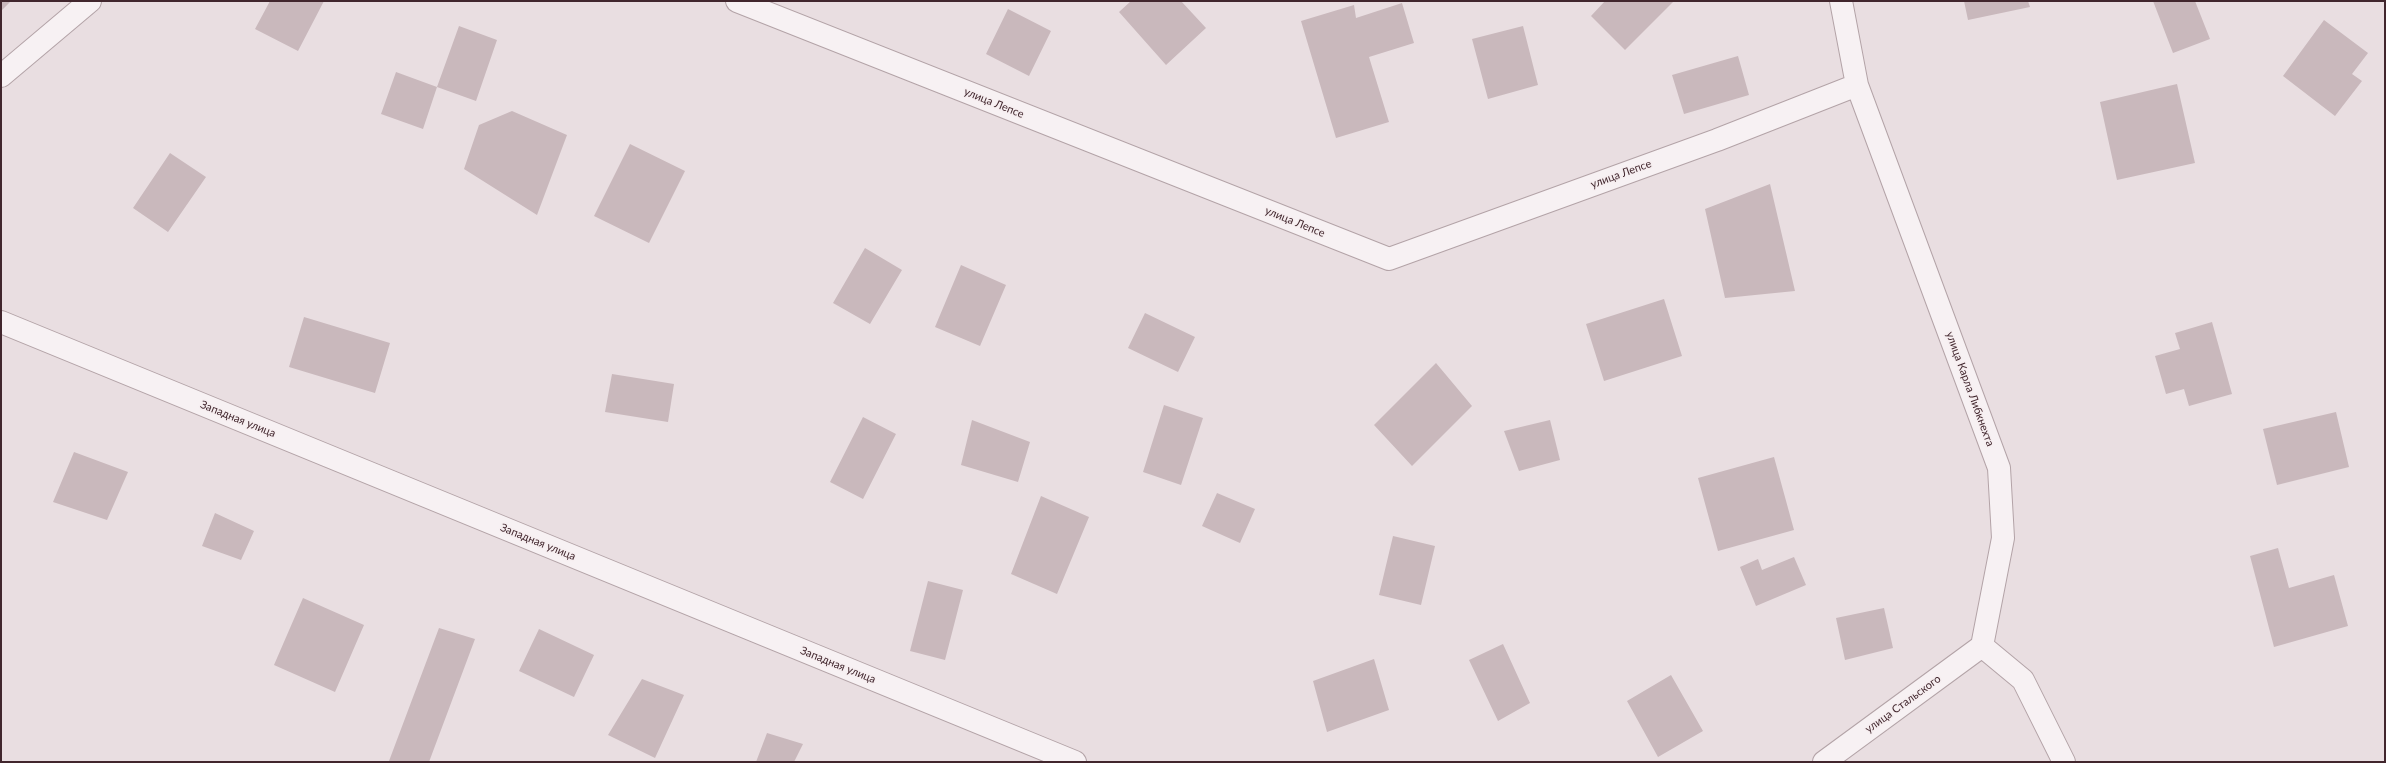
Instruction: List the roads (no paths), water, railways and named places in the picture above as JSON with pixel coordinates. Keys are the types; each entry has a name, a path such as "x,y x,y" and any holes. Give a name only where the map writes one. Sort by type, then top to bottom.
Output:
{"street":[{"path":"1,76 90,1"},
{"name":"улица Лепсе","path":"737,1 1389,259 1717,140 1857,84"},
{"name":"улица Карла Либкнехта","path":"1841,1 1857,84 1999,468 2002,538 1982,646"},
{"name":"Западная улица","path":"1,322 1075,762"},
{"path":"1982,646 2023,680 2064,762"},
{"name":"улица Стальского","path":"1824,762 1982,646"}]}
